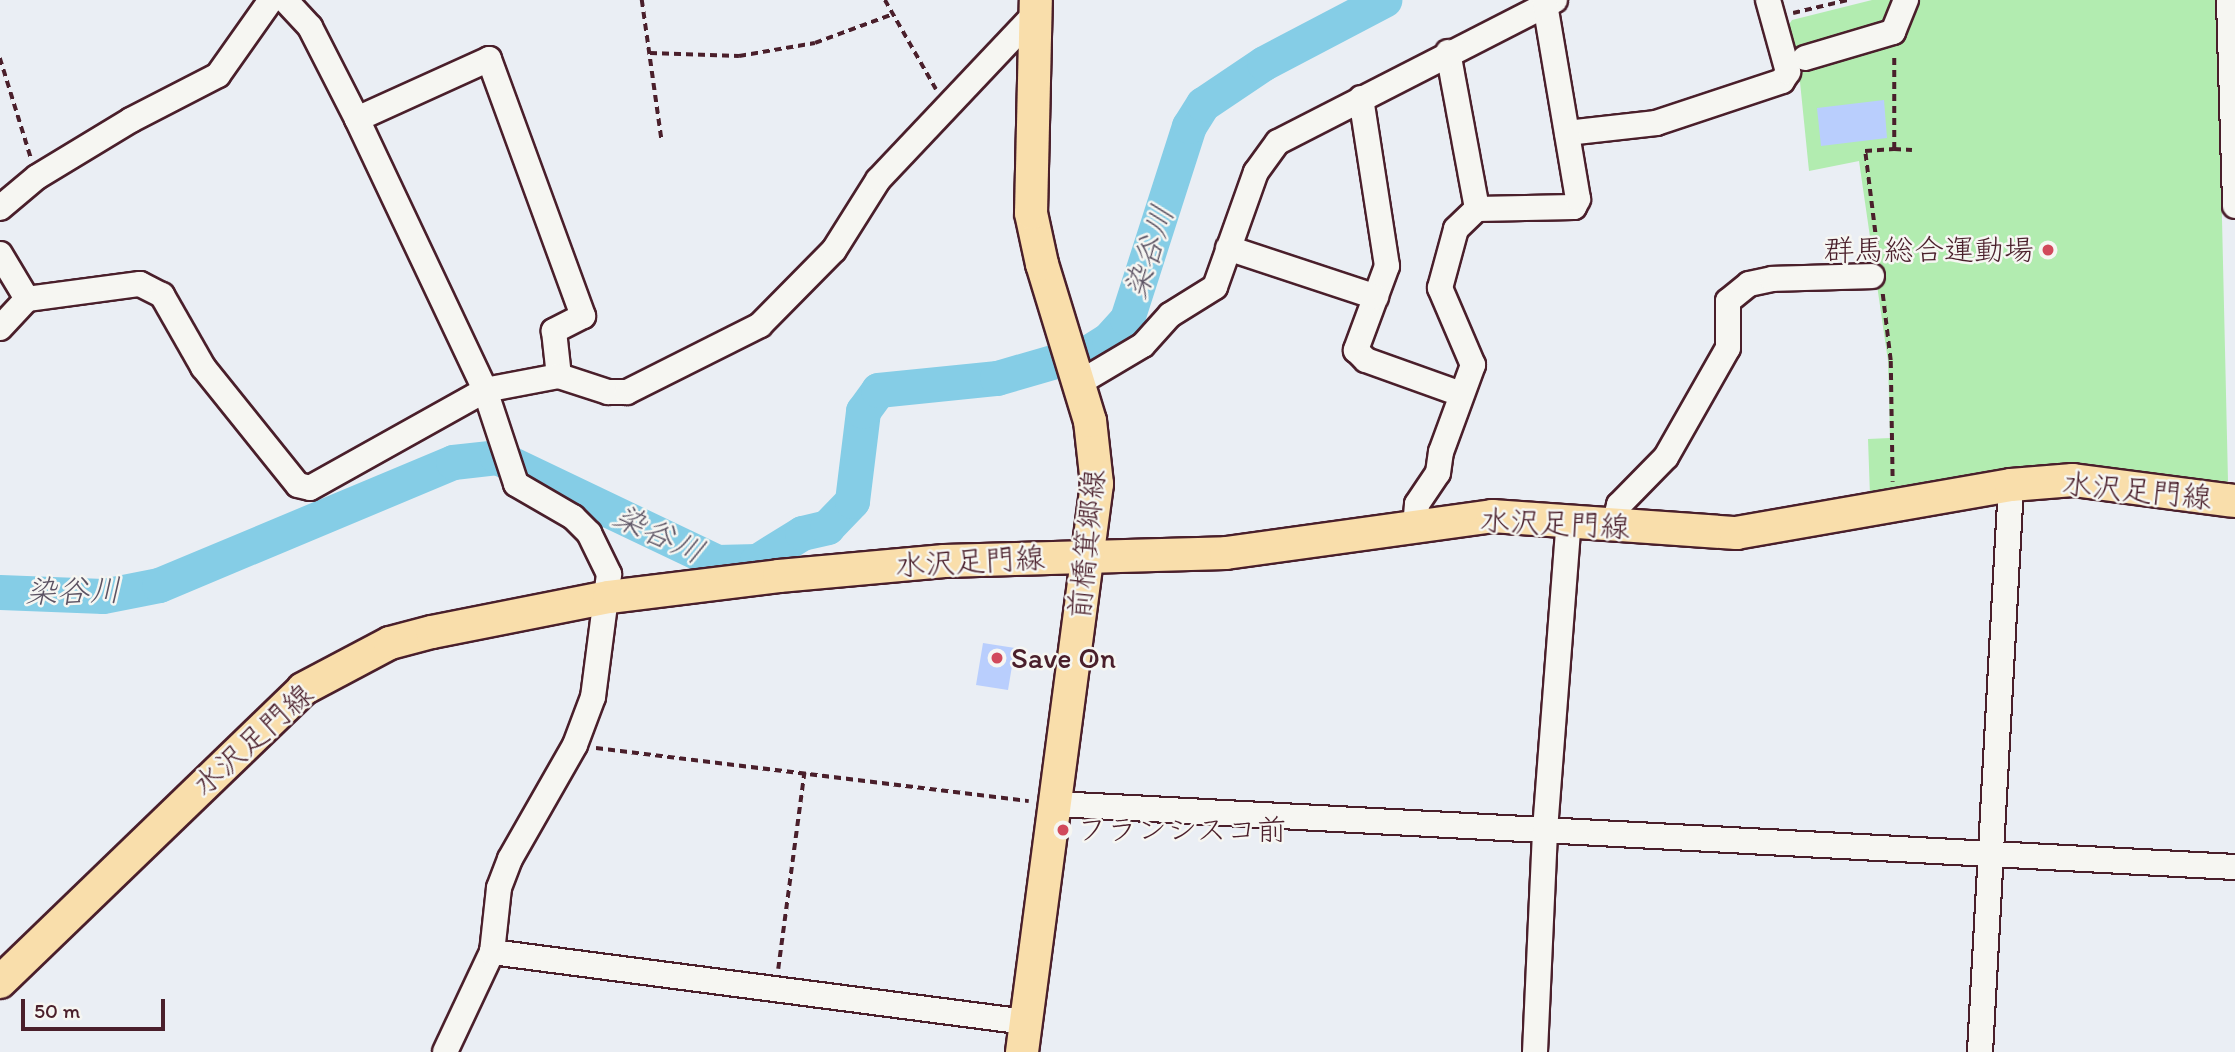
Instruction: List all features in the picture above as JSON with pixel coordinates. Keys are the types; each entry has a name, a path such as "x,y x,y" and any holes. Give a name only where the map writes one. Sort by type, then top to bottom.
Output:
{"main road":[{"name":"前橋箕郷線","path":"1024,1037 1097,484 1095,446 1031,213 1036,7"},
{"name":"水沢足門線","path":"0,982 303,689 390,643 609,597 944,561 1226,553 1492,516 1569,519 1703,534 1736,533 2011,485 2073,480 2235,500"}],"street":[{"path":"0,208 37,177 131,120 218,75 271,0"},
{"path":"285,0 310,27 357,119 485,390 516,484 573,517 589,533 609,574 609,597 593,697 575,746 510,859 499,888 492,952 445,1052"},
{"path":"1567,133 1656,123 1782,81 1787,72 1768,0"},
{"path":"1805,58 1893,32 1906,0"},
{"path":"2229,0 2235,206"},
{"path":"1078,378 1143,345 1170,315 1215,287 1256,172 1278,142 1448,52 1550,2 1578,199 1574,207 1477,209 1456,229 1440,288 1473,365 1461,394 1438,473 1417,504 1415,527"},
{"path":"0,328 27,299 140,284 162,295 203,367 298,485 310,488 485,390 559,376 608,392 627,392 760,325 834,250 878,180 1036,7"},
{"path":"1448,52 1477,209"},
{"path":"357,119 489,59 583,316 554,331 559,376"},
{"path":"1361,98 1384,227 1387,266 1356,350 1366,360 1461,394"},
{"path":"1228,248 1376,297"},
{"path":"0,254 27,299"},
{"path":"1614,524 1619,505 1666,457 1728,348 1728,301 1749,284 1772,279 1872,276"},
{"path":"1980,1052 2011,485"},
{"path":"1535,1052 1545,830 1569,519"},
{"path":"1056,804 2235,867"},
{"path":"492,952 775,988 1024,1037"}],"path":[{"path":"642,0 662,142"},
{"path":"885,0 945,105"},
{"path":"1777,33 1788,14 1848,0"},
{"path":"650,53 739,57 815,43 893,14"},
{"path":"0,58 37,177"},
{"path":"1894,149 1912,150"},
{"path":"575,746 1056,804"},
{"path":"775,988 804,773"}],"green space":[{"name":"群馬総合運動場","path":"1872,0 2217,0 2228,481 2223,487 2077,464 1870,496 1868,439 1890,438 1888,361 1859,161 1809,171 1800,82 1796,82 1784,32 1792,20"}],"building":[{"path":"1884,100 1887,138 1821,146 1817,108"},
{"path":"983,643 1015,648 1008,690 976,685"}],"waterway":[{"name":"染谷川","path":"0,592 103,596 159,585 453,462 497,457 717,562 757,561 802,533 827,527 852,501 863,411 878,390 997,378 1090,351 1109,339 1127,319 1189,126 1203,104 1264,63 1384,0"}],"place":[{"name":"群馬総合運動場","path":"2048,250"},
{"name":"Save On","path":"997,658"},
{"name":"フランシスコ前","path":"1063,830"}]}
